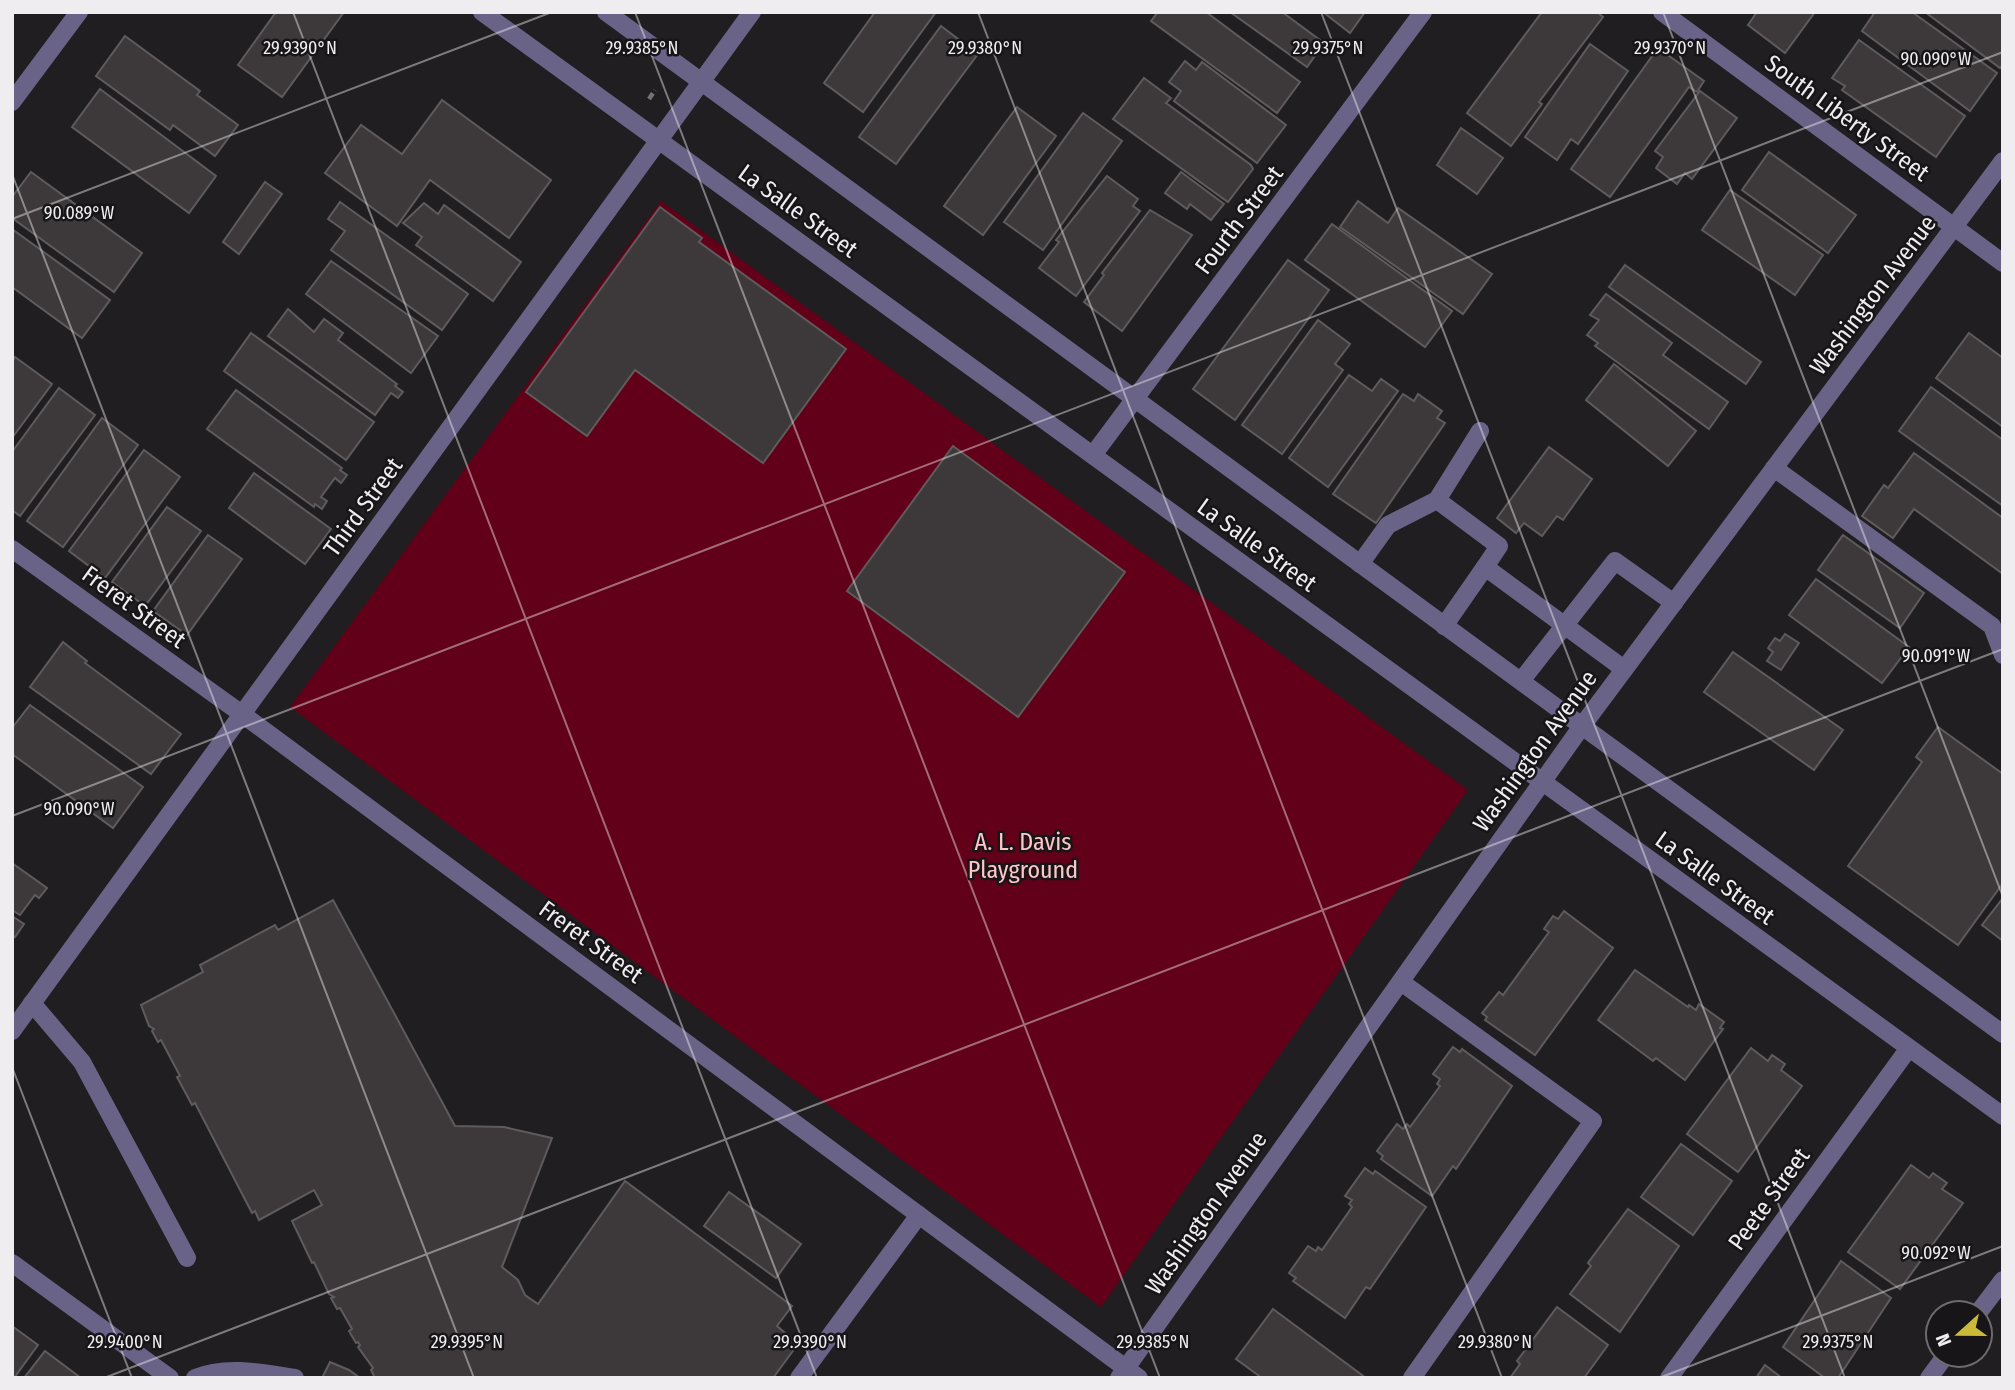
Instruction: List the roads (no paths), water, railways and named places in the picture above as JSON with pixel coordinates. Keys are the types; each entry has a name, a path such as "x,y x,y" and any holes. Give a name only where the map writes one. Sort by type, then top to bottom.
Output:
{"street":[{"path":"12,102 79,12"},
{"name":"La Salle Street","path":"482,12 2003,1116"},
{"name":"La Salle Street","path":"606,12 2003,1034"},
{"name":"Third Street","path":"12,1031 752,12"},
{"name":"Fourth Street","path":"1093,455 1423,12"},
{"name":"South Liberty Street","path":"1661,12 2003,263"},
{"name":"Washington Avenue","path":"1128,1375 1582,726 2003,161"},
{"path":"1360,565 1388,524 1437,500 1479,431"},
{"path":"1774,468 1992,626 2003,655"},
{"path":"1437,500 1499,546 1444,626"},
{"name":"Freret Street","path":"12,549 242,715 919,1215 1128,1375"},
{"path":"1521,681 1615,561 1674,603"},
{"path":"1485,567 1624,670"},
{"path":"1401,982 1593,1121 1412,1378"},
{"path":"32,1003 82,1062 187,1258"},
{"name":"Peete Street","path":"1669,1378 1909,1048"},
{"path":"799,1378 919,1215"},
{"path":"12,1264 170,1378"},
{"path":"1989,1299 2003,1280"},
{"path":"195,1378 210,1372 255,1371 295,1378"}],"park label":[{"name":"A. L. Davis Playground","path":"1023,856"}]}
